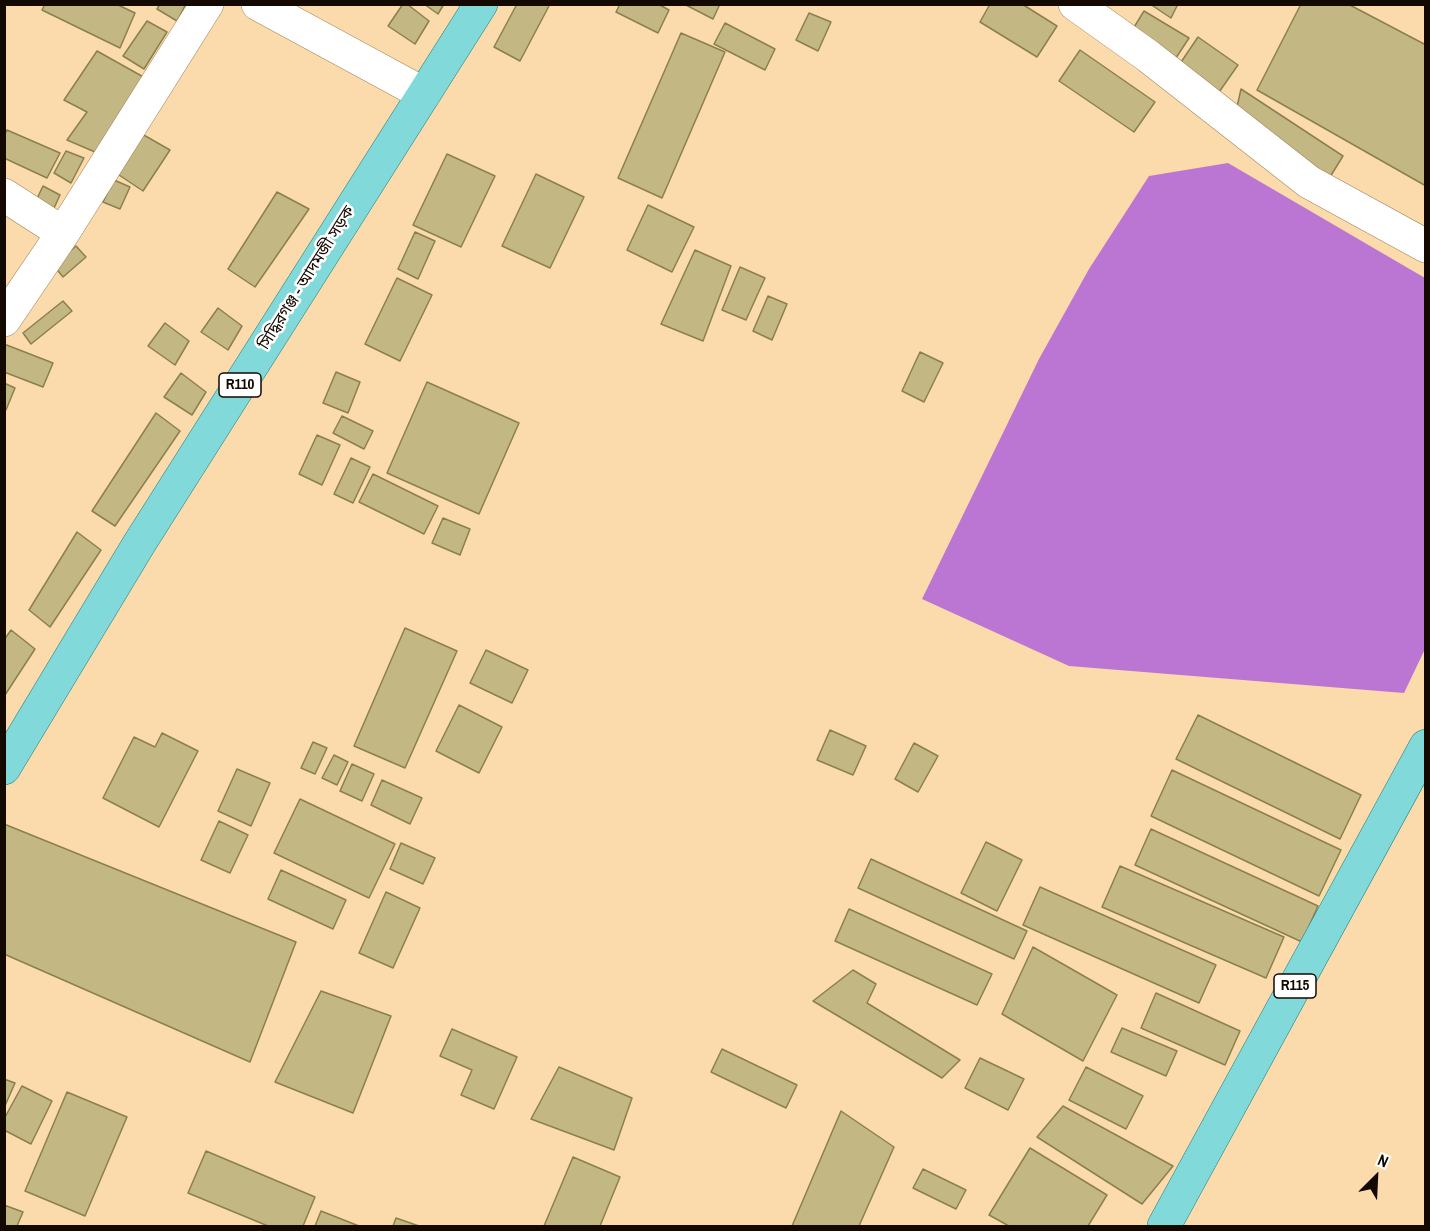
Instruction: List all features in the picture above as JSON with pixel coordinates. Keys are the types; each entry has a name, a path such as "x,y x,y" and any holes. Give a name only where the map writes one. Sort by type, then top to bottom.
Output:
{"main road":[{"name":"সিদ্ধিরগঞ্জ - আদমজী সড়ক","path":"4,768 139,543 481,4"},
{"name":"R115","path":"1164,1227 1425,746"}],"street":[{"path":"4,320 63,232 207,4"},
{"path":"258,4 424,94"},
{"path":"1075,4 1148,56 1309,182 1425,246"},
{"path":"4,195 63,232"}],"shaded area":[{"path":"1228,163 1425,278 1425,649 1404,693 1069,666 922,599 1039,359 1089,269 1149,176"}],"building":[{"path":"45,4 116,4 135,13 120,48 42,10"},
{"path":"160,4 186,4 177,21 157,9"},
{"path":"403,4 407,4 429,21 415,44 388,26"},
{"path":"424,4 444,4 438,14"},
{"path":"517,4 550,4 520,61 494,47"},
{"path":"620,4 658,4 669,10 658,33 616,12"},
{"path":"684,4 720,4 713,19"},
{"path":"990,4 1022,4 1057,26 1037,57 980,22"},
{"path":"1150,4 1178,4 1171,18"},
{"path":"1301,4 1348,4 1426,45 1426,186 1257,90"},
{"path":"1144,11 1189,38 1172,64 1128,37"},
{"path":"809,13 831,22 818,51 796,40"},
{"path":"147,21 167,32 144,69 123,56"},
{"path":"725,23 775,49 765,70 714,44"},
{"path":"681,33 725,52 662,198 618,178"},
{"path":"1198,37 1238,65 1217,95 1177,68"},
{"path":"1080,50 1155,102 1134,132 1059,81"},
{"path":"97,51 147,79 102,155 67,140 87,112 64,100"},
{"path":"1241,89 1343,156 1330,177 1235,116"},
{"path":"7,130 60,153 47,178 4,158 4,135"},
{"path":"135,130 170,150 143,191 110,169"},
{"path":"66,151 84,158 71,183 54,173"},
{"path":"447,154 495,176 461,247 413,225"},
{"path":"536,174 584,197 550,268 502,246"},
{"path":"114,180 130,187 120,209 103,202"},
{"path":"43,186 60,195 50,217 33,207"},
{"path":"277,192 309,209 255,287 228,269"},
{"path":"648,205 694,227 672,272 627,250"},
{"path":"415,232 435,241 418,279 398,269"},
{"path":"76,246 86,257 63,277 53,265"},
{"path":"695,250 731,266 703,341 661,324"},
{"path":"740,267 765,278 746,320 722,310"},
{"path":"397,278 432,295 400,361 365,344"},
{"path":"768,296 787,304 772,340 753,331"},
{"path":"63,301 72,311 31,344 23,333"},
{"path":"218,308 242,326 228,350 201,332"},
{"path":"165,323 189,341 175,365 148,346"},
{"path":"4,344 53,363 43,387 4,372"},
{"path":"920,352 943,363 924,402 902,391"},
{"path":"336,372 360,382 348,413 323,403"},
{"path":"181,373 206,392 192,415 164,397"},
{"path":"427,382 519,423 479,514 387,473"},
{"path":"4,383 15,388 6,410 4,409"},
{"path":"156,413 180,431 115,526 92,511"},
{"path":"342,416 373,431 364,449 333,433"},
{"path":"317,435 340,445 322,485 299,474"},
{"path":"351,458 370,467 353,503 334,494"},
{"path":"373,474 438,506 424,534 359,502"},
{"path":"443,518 470,529 460,555 432,543"},
{"path":"77,532 101,550 50,627 29,610"},
{"path":"405,628 457,651 405,768 354,746"},
{"path":"11,630 35,649 5,695 4,640"},
{"path":"486,650 528,670 512,703 470,683"},
{"path":"459,705 502,727 479,773 436,751"},
{"path":"1198,715 1361,795 1340,839 1176,759"},
{"path":"830,730 866,746 853,775 817,760"},
{"path":"162,733 198,751 159,827 103,798 134,737 155,747"},
{"path":"313,742 327,748 315,774 301,768"},
{"path":"914,743 938,756 918,792 895,779"},
{"path":"334,755 348,762 337,785 322,778"},
{"path":"352,764 374,774 362,801 340,791"},
{"path":"237,769 270,783 251,826 218,811"},
{"path":"1172,770 1341,850 1319,896 1151,816"},
{"path":"382,780 422,798 410,824 371,805"},
{"path":"300,799 395,844 369,898 274,853"},
{"path":"219,821 248,835 230,873 201,860"},
{"path":"4,824 296,942 250,1062 4,954"},
{"path":"1151,829 1318,906 1302,942 1135,865"},
{"path":"986,842 1022,860 997,911 961,893"},
{"path":"401,843 435,858 423,884 390,869"},
{"path":"871,859 1027,931 1014,959 858,888"},
{"path":"1120,866 1284,937 1266,978 1102,907"},
{"path":"281,870 346,900 333,929 268,899"},
{"path":"1040,887 1216,965 1199,1003 1023,925"},
{"path":"386,892 420,908 393,968 359,953"},
{"path":"849,909 992,974 977,1005 835,941"},
{"path":"1033,947 1117,995 1083,1061 1002,1014"},
{"path":"853,970 876,984 867,1003 960,1060 942,1078 813,1001"},
{"path":"321,991 391,1016 353,1113 275,1082"},
{"path":"1156,993 1240,1031 1225,1065 1141,1028"},
{"path":"1122,1028 1177,1051 1166,1076 1111,1052"},
{"path":"452,1029 517,1057 494,1109 461,1095 472,1070 440,1056"},
{"path":"722,1049 797,1085 786,1108 711,1072"},
{"path":"980,1058 1024,1079 1008,1110 965,1088"},
{"path":"559,1067 632,1098 614,1150 531,1119"},
{"path":"1086,1067 1143,1096 1126,1129 1069,1100"},
{"path":"4,1079 15,1083 4,1108"},
{"path":"22,1086 52,1101 31,1144 4,1130 4,1119"},
{"path":"67,1092 127,1117 85,1216 25,1191"},
{"path":"1063,1106 1173,1166 1142,1204 1037,1137"},
{"path":"841,1111 894,1147 859,1226 792,1226"},
{"path":"1030,1148 1107,1195 1088,1226 1009,1226 989,1215"},
{"path":"206,1151 315,1197 303,1226 268,1226 188,1193"},
{"path":"573,1157 620,1177 600,1226 544,1226"},
{"path":"923,1169 966,1190 956,1209 913,1188"},
{"path":"4,1205 23,1212 17,1226 4,1226"},
{"path":"321,1211 359,1226 315,1226"},
{"path":"396,1218 419,1226 393,1226"}]}
